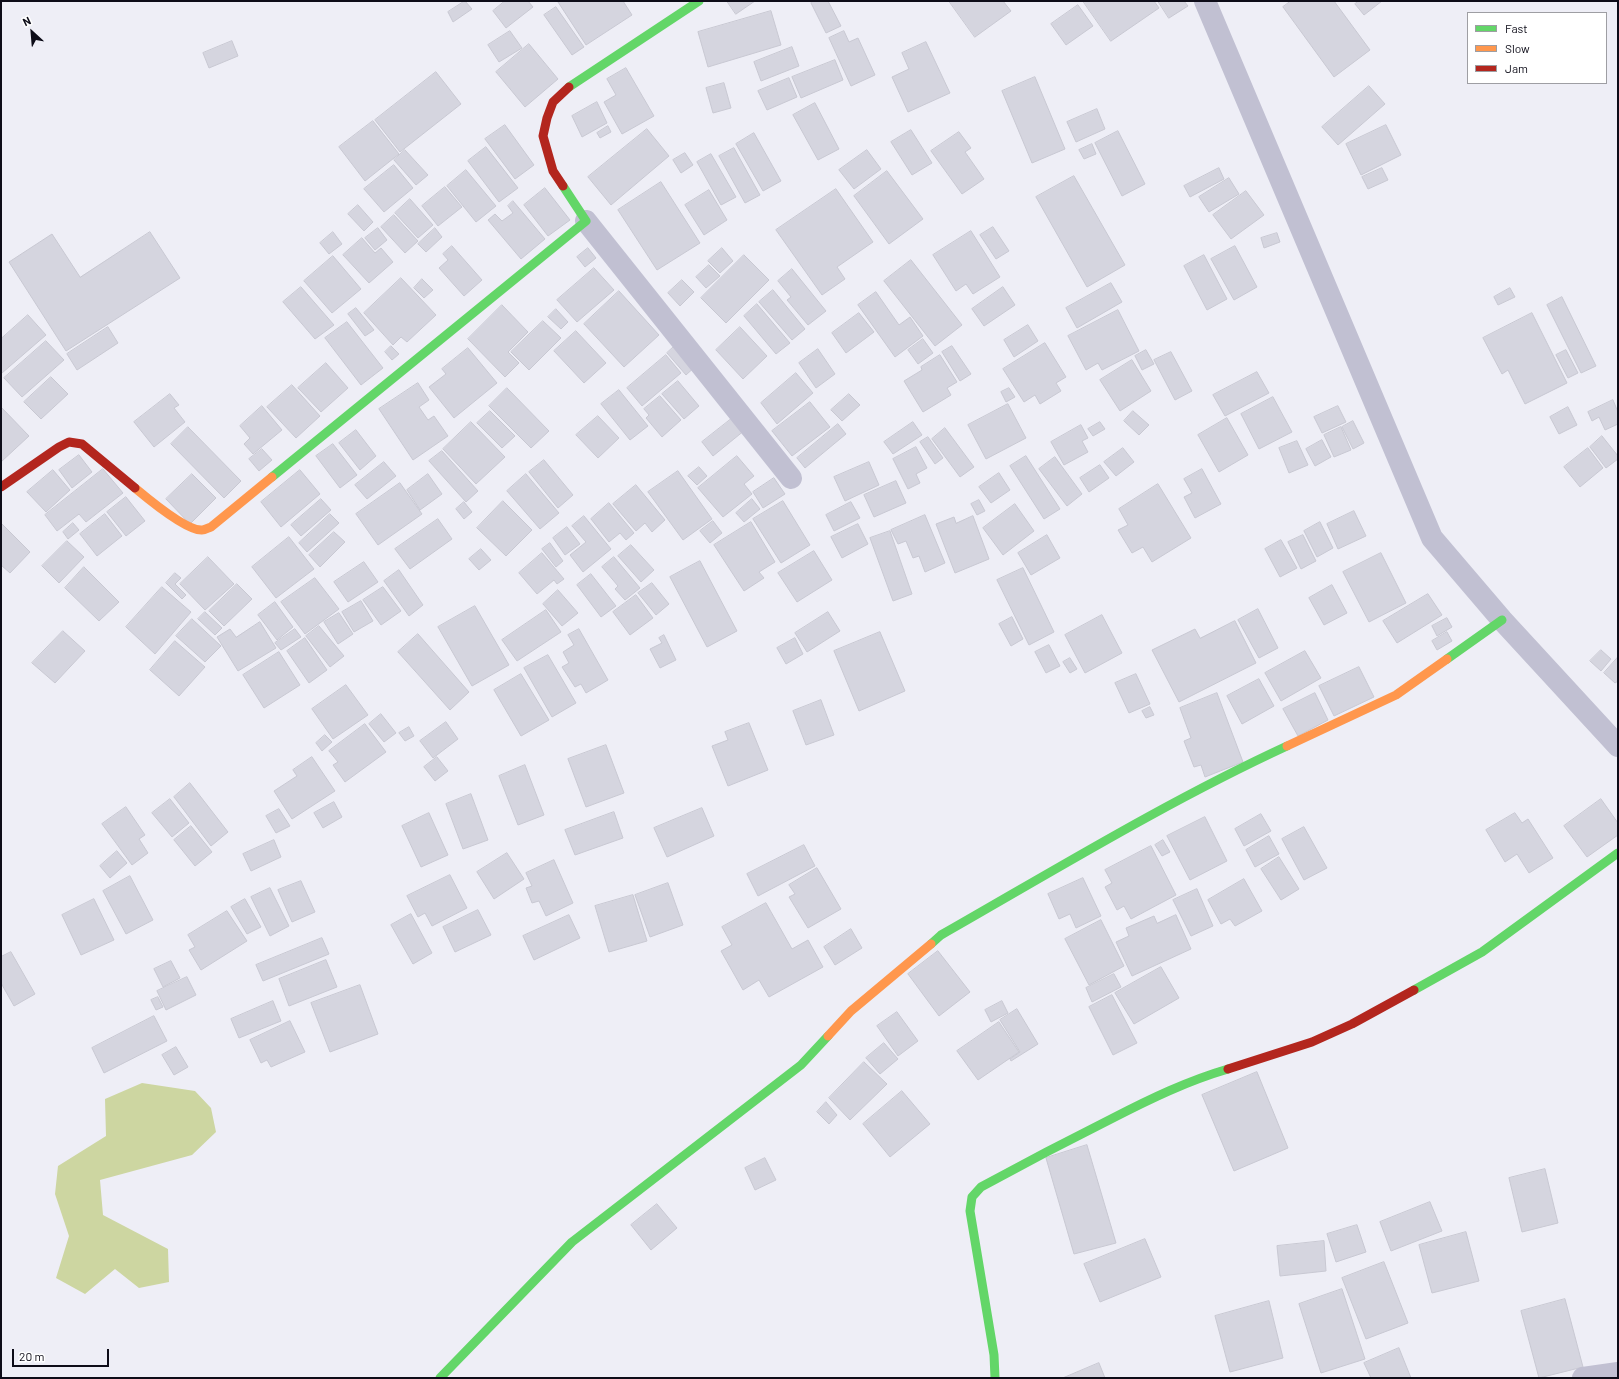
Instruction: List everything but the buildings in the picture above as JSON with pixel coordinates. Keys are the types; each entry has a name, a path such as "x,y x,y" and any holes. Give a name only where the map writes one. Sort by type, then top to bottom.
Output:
{"street":[{"path":"699,1 567,88 553,102 547,118 543,136 553,171 586,221 791,478"},
{"path":"1204,1 1432,538 1502,620 1618,746"},
{"path":"1,487 59,447 69,442 82,444 152,502 186,525 201,530 211,527 586,221"},
{"path":"440,1378 572,1242 801,1065 852,1011 941,935 1133,825 1230,772 1396,695 1502,620"},
{"path":"996,1378 994,1355 970,1211 972,1198 980,1187 1059,1145 1161,1094 1205,1076 1263,1059 1312,1042 1352,1024 1482,952 1618,853"},
{"path":"1583,1378 1618,1372"}],"green space":[{"path":"142,1083 195,1091 211,1108 216,1132 192,1155 100,1180 103,1215 168,1249 169,1282 139,1288 115,1269 85,1294 56,1278 69,1236 55,1194 58,1166 106,1136 105,1099"}],"traffic: fast":[{"path":"569,87 699,1"},
{"path":"272,477 586,221 563,186"},
{"path":"1447,659 1502,620"},
{"path":"931,944 941,935 1155,813 1287,746"},
{"path":"1414,990 1482,952 1618,853"},
{"path":"440,1378 572,1242 801,1065 828,1036"},
{"path":"995,1378 994,1355 970,1211 972,1197 981,1187 1127,1111 1183,1085 1228,1069"}],"traffic: slow":[{"path":"135,488 177,520 195,529 203,530 211,527 272,477"},
{"path":"1287,746 1396,695 1447,659"},
{"path":"828,1036 851,1011 931,944"}],"traffic: jam":[{"path":"563,186 553,171 543,136 547,118 553,102 569,87"},
{"path":"1,487 59,447 69,442 82,444 135,488"},
{"path":"1228,1069 1312,1042 1352,1024 1414,990"}]}
